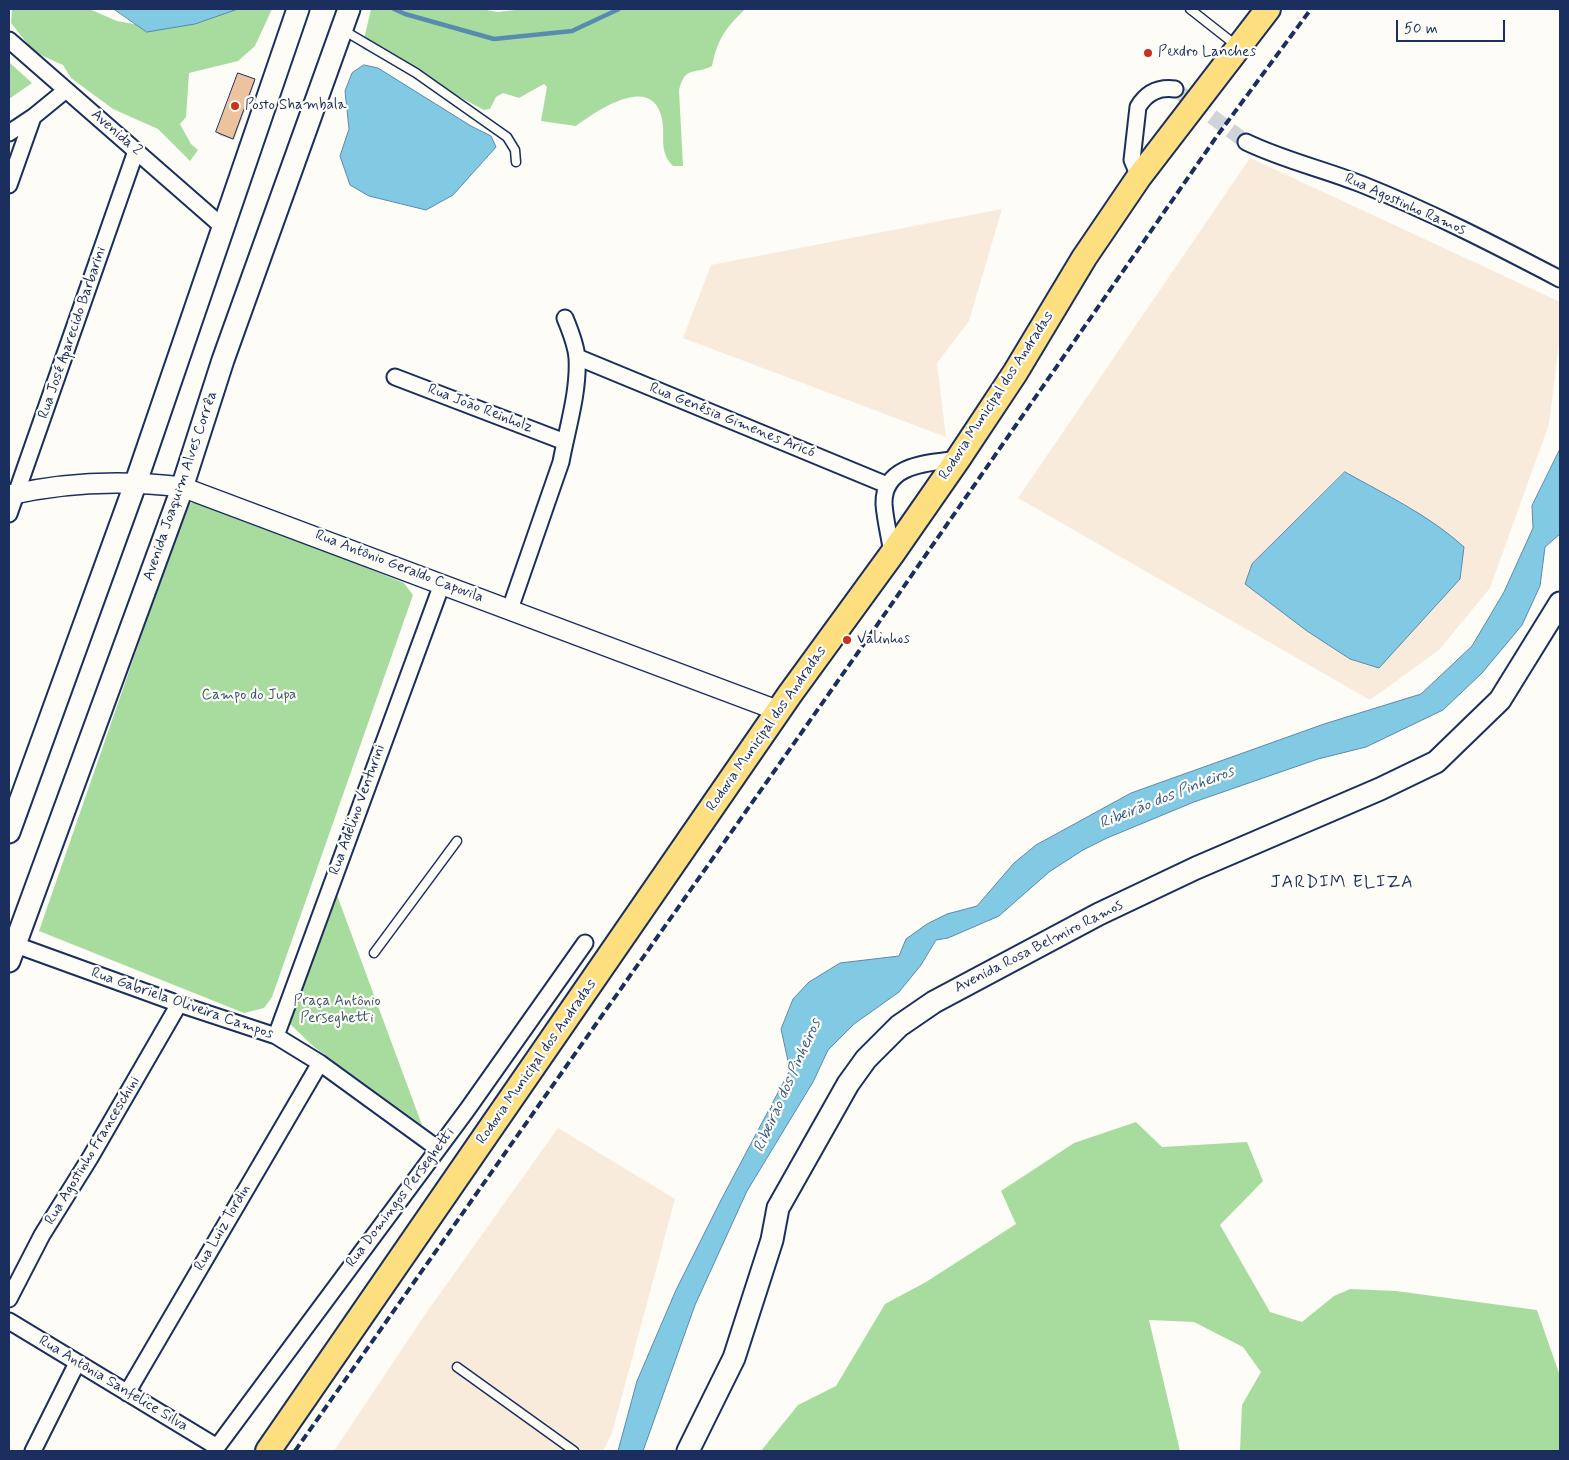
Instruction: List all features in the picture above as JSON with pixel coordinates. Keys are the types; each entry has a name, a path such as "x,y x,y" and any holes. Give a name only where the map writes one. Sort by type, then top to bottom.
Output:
{"main road":[{"path":"9,832 136,482 298,9"},
{"name":"Avenida Joaquim Alves Corrêa","path":"12,953 182,487 224,360 349,9"},
{"name":"Rodovia Municipal dos Andradas","path":"268,1451 852,606 892,554 958,459 1015,373 1084,258 1139,177 1268,9"},
{"name":"Avenida Rosa Belmiro Ramos","path":"688,1451 734,1358 772,1240 778,1208 848,1084 866,1059 899,1026 934,1002 1099,914 1196,868 1380,789 1436,762 1500,700 1560,603"}],"street":[{"name":"Avenida 2","path":"9,40 223,227"},
{"path":"1139,177 1132,160 1138,107 1154,91 1163,88 1175,90"},
{"path":"9,133 33,117 66,90"},
{"path":"9,185 33,117"},
{"name":"Rua Agostinho Ramos","path":"1246,142 1266,152 1331,173 1396,199 1487,241 1560,279"},
{"name":"Rua José Aparecido Barbarini","path":"9,514 12,494 136,151"},
{"path":"510,609 561,462 565,442 575,384 577,357 565,318"},
{"name":"Rua Genésia Gimenes Aricó","path":"577,357 888,485"},
{"name":"Rua João Reinholz","path":"395,377 565,442"},
{"path":"892,554 884,504 888,485 897,474 909,468 958,459"},
{"name":"Rua Antônio Geraldo Capovila","path":"12,494 136,482 182,487 779,711"},
{"name":"Rua Adelino Venturini","path":"276,1036 442,584"},
{"name":"Rua Domingos Perseghetti","path":"215,1449 467,1110 585,943"},
{"name":"Rua Gabriela Oliveira Campos","path":"12,953 276,1036 320,1063 437,1148"},
{"name":"Rua Agostinho Franceschini","path":"9,1299 42,1235 90,1158 179,1004"},
{"name":"Rua Luiz Tordin","path":"127,1393 320,1063"},
{"name":"Rua Antônia Sanfelice Silva","path":"9,1321 215,1449"},
{"path":"33,1451 77,1363"}],"lane":[{"path":"1190,9 1238,48"},
{"path":"342,29 416,72 506,137 515,150 516,162"},
{"path":"374,953 457,841"},
{"path":"457,1367 574,1451"}],"shaded area":[{"path":"1250,158 1560,302 1560,334 1549,424 1490,588 1439,650 1370,700 1018,498"},
{"path":"1002,209 969,321 937,363 946,437 683,338 711,265"},
{"path":"558,1128 675,1199 612,1433 603,1451 334,1451 424,1316"}],"green space":[{"path":"12,9 89,9 117,21 146,26 207,9 272,9 255,46 238,61 189,73 186,117 180,124 191,144 198,150 190,161 158,129 113,109 71,78 63,65 34,52 11,23"},
{"path":"371,9 481,9 498,12 524,9 745,9 723,34 712,66 691,72 681,82 679,90 683,166 673,166 665,154 661,115 655,103 645,97 621,100 576,126 541,121 547,87 544,84 519,98 503,93 496,97 490,109 484,110 380,54 371,53 362,48"},
{"path":"9,62 32,83 9,99"},
{"name":"Campo do Jupa","path":"203,501 404,583 413,595 272,997 264,1008 244,1013 39,931 187,504"},
{"name":"Praça Antônio Perseghetti","path":"334,887 422,1125 314,1047 289,1023"},
{"path":"1136,1122 1162,1147 1247,1142 1263,1181 1220,1225 1270,1312 1302,1322 1334,1296 1350,1289 1396,1291 1537,1310 1560,1376 1560,1451 1240,1451 1242,1405 1261,1372 1243,1347 1194,1322 1149,1320 1180,1451 761,1451 798,1405 836,1386 885,1304 926,1282 1016,1224 1001,1191 1074,1143"}],"water":[{"path":"114,9 238,9 195,24 147,32"},
{"path":"364,65 378,68 471,126 491,136 496,147 453,195 426,210 369,196 350,185 340,156 349,129 345,91 352,73"},
{"name":"Ribeirão dos Pinheiros","path":"1560,449 1560,534 1545,547 1540,586 1522,625 1482,673 1443,710 1366,747 1318,759 1194,802 1083,850 1049,872 999,916 948,938 936,940 921,965 899,992 854,1024 828,1050 813,1082 747,1191 695,1305 643,1451 618,1451 637,1381 676,1290 790,1070 781,1029 793,999 809,982 840,963 899,956 906,939 927,924 947,914 977,906 1014,863 1036,845 1131,793 1324,724 1421,694 1472,646 1504,592 1533,528 1532,506"},
{"path":"1345,472 1422,515 1464,547 1460,579 1379,668 1350,659 1307,631 1245,584 1252,564"}],"building":[{"name":"Posto Shambala","path":"238,73 255,79 233,139 216,132"}],"waterway":[{"path":"394,9 405,14 494,39 572,31 619,9"}],"tunnel":[{"path":"1175,89 1246,142"}],"railway":[{"path":"295,1451 859,651 1217,136 1311,9"}],"place":[{"name":"Pexdro Lanches","path":"1148,53"},
{"name":"Posto Shambala","path":"235,106"},
{"name":"Valinhos","path":"847,640"}],"district":[{"name":"JARDIM ELIZA","path":"1342,883"}]}
